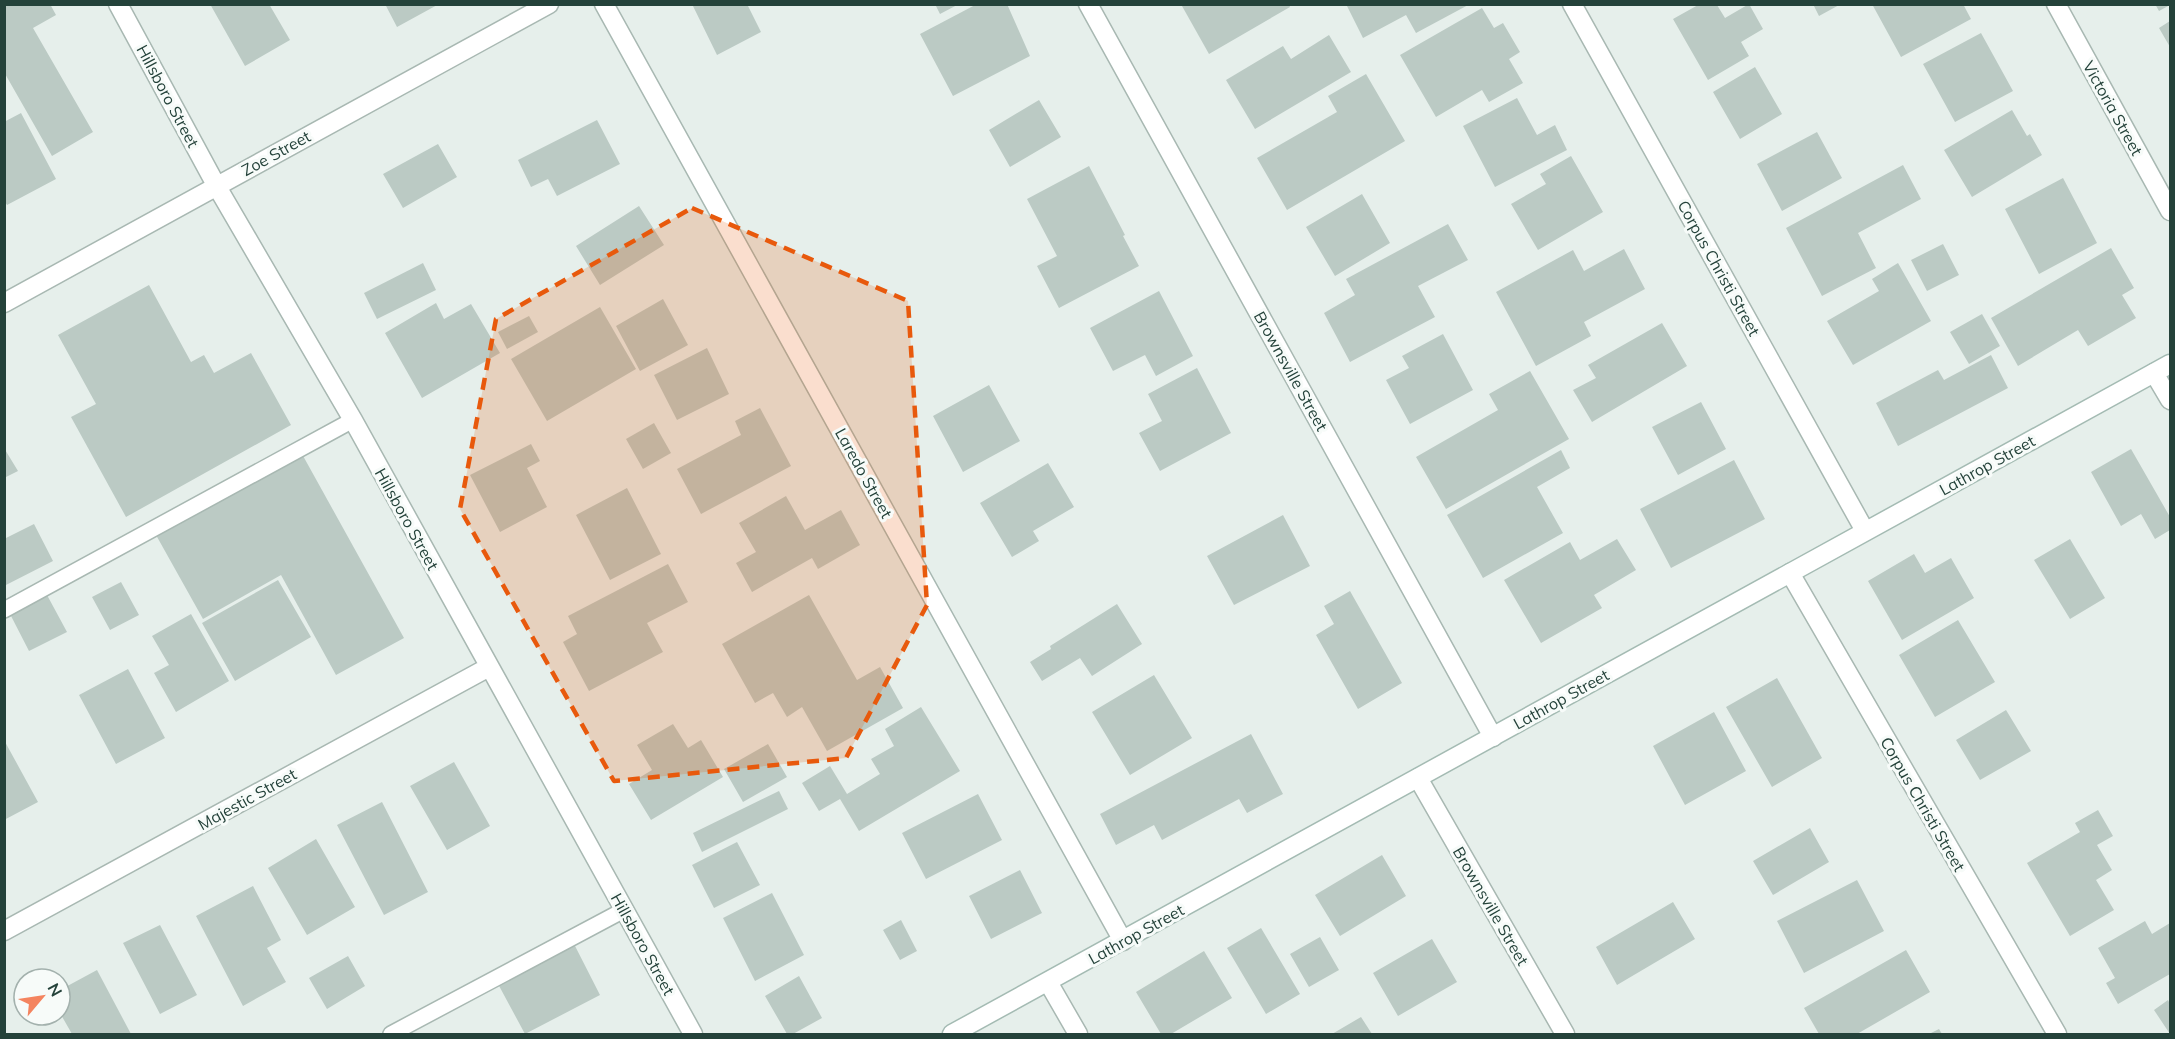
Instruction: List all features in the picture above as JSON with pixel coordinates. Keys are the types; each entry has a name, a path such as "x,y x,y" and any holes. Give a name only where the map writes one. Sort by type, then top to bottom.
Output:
{"street":[{"name":"Hillsboro Street","path":"118,4 216,185 353,420 693,1035"},
{"name":"Zoe Street","path":"4,303 549,4"},
{"name":"Laredo Street","path":"604,4 1123,940"},
{"name":"Brownsville Street","path":"1088,4 1493,737"},
{"name":"Corpus Christi Street","path":"1572,4 1865,531"},
{"name":"Victoria Street","path":"2056,4 2170,211"},
{"name":"Lathrop Street","path":"952,1035 2162,368"},
{"path":"2162,368 2170,400"},
{"name":"Corpus Christi Street","path":"1790,573 2056,1035"},
{"name":"Majestic Street","path":"4,931 489,667"},
{"name":"Brownsville Street","path":"1418,778 1565,1035"},
{"path":"1047,982 1078,1035"}],"lane":[{"path":"4,610 353,420"},
{"path":"391,1035 624,910"}],"highlighted area":[{"path":"692,208 908,301 927,605 846,758 614,781 460,509 496,319"}],"building":[{"path":"4,4 50,4 56,15 33,28 93,132 52,156 4,72"},
{"path":"210,4 269,4 290,40 245,66"},
{"path":"385,4 439,4 397,27"},
{"path":"692,4 747,4 761,32 717,55"},
{"path":"935,4 959,4 940,14"},
{"path":"977,4 1007,4 1030,56 953,96 920,34"},
{"path":"1185,4 1289,4 1290,7 1209,54 1182,6"},
{"path":"1346,4 1470,4 1416,33 1406,15 1363,38"},
{"path":"1749,4 1763,29 1741,42 1749,56 1708,80 1673,19 1698,5 1717,5 1725,18"},
{"path":"1813,4 1841,4 1819,16"},
{"path":"1872,4 1963,4 1971,19 1901,57"},
{"path":"2155,4 2170,4 2170,5 2159,11"},
{"path":"1482,8 1494,28 1503,23 1520,52 1509,59 1523,83 1489,102 1482,90 1436,117 1400,55"},
{"path":"2170,21 2170,47 2159,28"},
{"path":"1981,33 2013,91 1955,122 1923,64"},
{"path":"1329,35 1351,72 1255,129 1226,80 1283,46 1291,59"},
{"path":"1755,67 1782,114 1740,139 1713,92"},
{"path":"1366,74 1405,141 1287,210 1257,158 1337,112 1328,96"},
{"path":"1517,98 1537,135 1555,125 1567,150 1495,187 1463,126"},
{"path":"1039,100 1061,137 1010,167 989,130"},
{"path":"2012,110 2027,136 2030,134 2042,155 1972,197 1944,150"},
{"path":"21,113 56,179 7,205 4,200 4,122"},
{"path":"597,120 620,164 557,196 548,179 531,187 518,160"},
{"path":"1817,132 1842,178 1782,211 1757,164"},
{"path":"438,144 457,177 403,208 383,174"},
{"path":"1571,156 1603,212 1538,250 1511,204 1546,184 1540,174"},
{"path":"1903,165 1921,199 1858,233 1876,268 1822,296 1786,228"},
{"path":"1089,166 1139,266 1059,308 1037,266 1057,256 1027,199"},
{"path":"2063,178 2097,243 2039,274 2005,209"},
{"path":"1362,194 1390,243 1335,276 1306,227"},
{"path":"639,206 664,245 600,285 576,246"},
{"path":"1448,224 1468,260 1418,286 1435,317 1350,362 1324,313 1355,295 1346,279"},
{"path":"1943,244 1959,275 1927,291 1911,260"},
{"path":"2111,248 2134,288 2122,295 2136,318 2088,346 2078,330 2018,366 1991,318"},
{"path":"1624,249 1645,289 1584,322 1591,336 1536,366 1496,292 1573,250 1584,271"},
{"path":"423,263 436,290 377,319 364,293"},
{"path":"1898,263 1931,321 1853,365 1827,321 1879,291 1872,279"},
{"path":"149,285 191,362 204,355 214,373 251,353 291,425 126,517 71,417 96,404 58,335"},
{"path":"1159,291 1193,356 1156,376 1145,355 1113,371 1090,328"},
{"path":"663,299 688,345 640,371 616,326"},
{"path":"436,303 444,319 471,304 500,353 422,398 385,333"},
{"path":"600,307 636,369 547,421 511,359"},
{"path":"1982,314 2000,346 1969,364 1950,332"},
{"path":"529,316 538,332 507,349 498,332"},
{"path":"1662,323 1687,366 1592,422 1573,390 1596,378 1588,365"},
{"path":"1443,334 1473,390 1410,424 1386,380 1409,368 1402,356"},
{"path":"707,348 729,394 677,420 654,375"},
{"path":"1991,355 2008,388 1898,446 1876,403 1938,370 1944,380"},
{"path":"1197,368 1231,433 1160,471 1139,433 1162,421 1148,394"},
{"path":"1530,371 1569,439 1446,509 1416,457 1498,410 1489,394"},
{"path":"989,385 1020,441 963,472 933,416"},
{"path":"1701,402 1726,449 1678,475 1652,427"},
{"path":"760,408 791,466 701,514 677,469 741,435 735,421"},
{"path":"654,423 671,453 643,469 626,439"},
{"path":"531,444 540,461 527,468 547,507 500,532 470,475"},
{"path":"4,448 18,471 4,478"},
{"path":"2131,449 2170,517 2170,530 2155,539 2141,514 2121,526 2091,472"},
{"path":"1561,450 1570,468 1537,487 1563,533 1483,578 1447,515"},
{"path":"302,454 404,638 336,675 281,575 203,619 156,535"},
{"path":"1734,460 1765,519 1671,568 1640,509"},
{"path":"1048,463 1074,507 1033,531 1039,541 1012,557 980,503"},
{"path":"627,488 661,554 610,580 576,515"},
{"path":"786,496 805,530 841,510 860,545 818,569 812,558 752,592 736,563 756,552 739,523"},
{"path":"1283,515 1310,566 1234,605 1207,556"},
{"path":"34,524 53,561 4,586 4,539"},
{"path":"1617,539 1636,570 1594,595 1602,608 1541,643 1504,580 1570,542 1580,560"},
{"path":"2070,539 2105,598 2070,619 2034,560"},
{"path":"1914,554 1925,573 1951,558 1974,598 1902,640 1868,581"},
{"path":"668,564 688,602 647,623 663,652 589,691 563,642 577,634 568,616"},
{"path":"278,580 311,637 235,681 202,623"},
{"path":"121,582 139,615 110,630 92,597"},
{"path":"1350,591 1402,683 1358,709 1316,635 1334,624 1324,606"},
{"path":"47,595 67,632 29,651 10,614"},
{"path":"809,595 857,680 880,667 903,708 827,751 802,707 787,717 773,693 755,703 722,644"},
{"path":"1117,604 1142,644 1092,676 1080,658 1042,681 1030,662 1051,649 1050,646"},
{"path":"191,614 229,681 176,712 154,673 169,665 152,636"},
{"path":"1958,620 1995,682 1935,717 1899,655"},
{"path":"128,669 165,738 116,764 79,695"},
{"path":"1154,675 1192,738 1130,775 1092,712"},
{"path":"1777,678 1822,758 1772,787 1726,707"},
{"path":"921,707 960,771 859,831 840,799 819,811 802,783 830,766 847,794 880,774 871,759 894,746 885,729"},
{"path":"2006,710 2031,751 1980,780 1956,740"},
{"path":"1714,712 1746,771 1685,805 1653,746"},
{"path":"673,724 688,748 701,740 723,777 651,820 629,784 652,770 637,745"},
{"path":"1251,734 1283,794 1247,813 1239,799 1162,840 1154,825 1116,845 1100,814"},
{"path":"4,740 38,802 4,820"},
{"path":"768,744 787,777 743,802 724,769"},
{"path":"454,762 490,826 447,850 410,786"},
{"path":"779,791 788,809 702,852 693,833"},
{"path":"978,794 1002,840 926,879 902,833"},
{"path":"382,802 428,892 384,915 337,825"},
{"path":"2098,810 2113,836 2097,845 2112,870 2096,880 2114,910 2070,936 2027,863 2080,832 2075,823"},
{"path":"1810,828 1829,862 1773,895 1753,861"},
{"path":"316,839 355,907 307,935 268,868"},
{"path":"737,842 760,885 714,908 692,865"},
{"path":"1382,855 1406,896 1340,936 1315,895"},
{"path":"1020,870 1042,913 991,939 969,896"},
{"path":"1857,880 1884,931 1804,973 1777,921"},
{"path":"253,886 281,940 267,948 286,982 243,1006 196,916"},
{"path":"772,893 804,955 755,981 723,918"},
{"path":"1673,902 1695,939 1617,985 1596,947"},
{"path":"901,920 917,951 900,960 883,930"},
{"path":"2145,921 2152,934 2170,923 2170,974 2118,1004 2106,983 2115,978 2098,948"},
{"path":"160,925 197,995 160,1014 123,943"},
{"path":"1261,928 1300,994 1266,1014 1227,948"},
{"path":"1320,937 1339,970 1309,987 1290,954"},
{"path":"1432,939 1457,982 1398,1016 1373,973"},
{"path":"573,942 600,995 525,1034 497,982"},
{"path":"1906,950 1930,992 1857,1034 1819,1034 1804,1008"},
{"path":"1204,951 1232,998 1171,1034 1161,1034 1136,992"},
{"path":"348,956 365,986 327,1009 309,978"},
{"path":"97,970 131,1034 72,1034 68,1027 72,1027 72,984"},
{"path":"799,976 822,1018 793,1034 787,1034 765,996"},
{"path":"2168,1000 2170,1004 2170,1034 2154,1010"},
{"path":"1361,1017 1372,1034 1332,1034"},
{"path":"1939,1029 1942,1034 1929,1034"}]}
